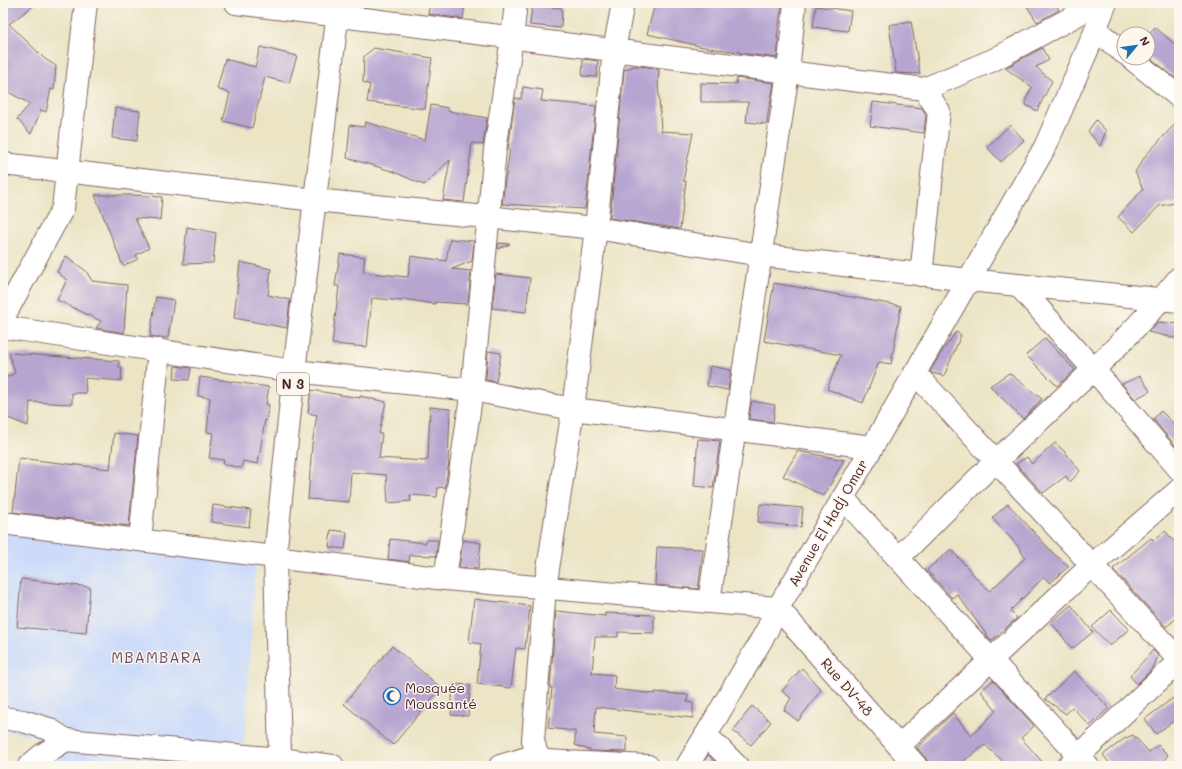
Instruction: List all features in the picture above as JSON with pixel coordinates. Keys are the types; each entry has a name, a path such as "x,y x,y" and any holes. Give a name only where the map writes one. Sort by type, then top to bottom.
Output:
{"street":[{"path":"3,318 63,208 86,3"},
{"path":"236,3 339,9 512,38 924,89 993,60 1094,13 1116,42"},
{"path":"445,579 472,390 495,150 516,3"},
{"path":"623,3 614,50 596,228 573,408 545,588 533,740 537,755 545,761 648,766"},
{"path":"709,602 736,430 788,72 795,3"},
{"name":"N 3","path":"279,762 275,557 294,371 339,9"},
{"name":"Avenue El Hadj Omar","path":"687,766 1045,146 1094,13"},
{"path":"1141,66 1179,97"},
{"path":"921,275 939,111 924,89"},
{"path":"3,164 315,200 596,228 761,255 1018,286 1170,300"},
{"path":"898,558 996,461 1170,300 1179,278"},
{"path":"1018,286 1094,370 1179,469"},
{"path":"3,327 294,371 472,390 573,408 872,448"},
{"path":"140,540 159,350"},
{"path":"843,498 991,659 1079,763 1179,661 915,373"},
{"path":"899,746 1092,565 1179,490"},
{"path":"10,524 445,579 778,608"},
{"name":"Rue DV-48","path":"778,608 916,766"},
{"path":"3,718 23,721 49,729 66,740 279,762 333,766"},
{"path":"706,735 736,766"},
{"path":"29,766 42,755 66,740"},
{"path":"500,766 537,755"}],"shaded area":[{"path":"3,514 256,556 243,766 53,766 56,739 3,731"}],"building":[{"path":"3,3 37,3 9,24 45,59 56,66 54,90 51,89 46,112 41,110 31,134 17,119 30,104 3,89"},
{"path":"430,3 465,3 463,19 428,14"},
{"path":"655,3 702,6 702,3 768,3 782,5 777,39 779,39 777,58 708,48 647,34"},
{"path":"1025,3 1055,3 1059,10 1037,22"},
{"path":"532,6 562,8 561,28 530,25"},
{"path":"816,6 851,11 848,31 813,27"},
{"path":"911,21 920,74 896,73 889,25"},
{"path":"1156,28 1179,48 1179,81 1156,62"},
{"path":"260,47 297,56 289,83 265,77 252,128 223,121 230,93 217,89 225,59 255,67"},
{"path":"374,48 432,58 425,109 367,102 370,85 363,82 364,56"},
{"path":"1042,48 1049,60 1036,67 1052,81 1037,111 1026,105 1026,99 1032,87 1005,68"},
{"path":"583,59 598,61 597,77 582,76"},
{"path":"635,66 649,67 659,70 658,81 661,131 693,133 683,181 686,181 680,229 610,218 624,70"},
{"path":"737,78 774,83 767,124 746,122 748,102 701,102 701,83 736,84"},
{"path":"523,87 543,90 541,101 596,106 585,209 502,204 510,150 508,150 515,98 521,99"},
{"path":"873,102 922,108 926,114 924,133 870,126"},
{"path":"431,105 448,108 448,111 487,118 483,145 472,143 464,202 443,200 450,160 424,185 392,171 347,158 350,125 364,127 365,122 425,140"},
{"path":"115,108 140,111 137,141 112,138"},
{"path":"1096,120 1106,131 1100,146 1088,131"},
{"path":"1179,120 1179,202 1159,206 1134,232 1118,217 1143,189 1135,172 1146,155"},
{"path":"1010,125 1024,140 1001,162 987,147"},
{"path":"95,195 162,197 160,220 135,218 149,248 136,255 138,259 123,266"},
{"path":"187,227 216,233 213,263 183,264"},
{"path":"450,239 474,241 472,261 452,269 471,271 468,304 435,302 435,304 403,299 403,301 372,298 367,347 332,344 339,286 335,286 340,254 365,257 363,272 408,277 411,256 446,261"},
{"path":"499,243 510,244 498,249"},
{"path":"66,256 86,271 92,281 127,285 124,333 96,328 101,321 57,300 67,280 57,272"},
{"path":"240,262 271,269 268,295 290,300 287,328 234,318"},
{"path":"496,274 530,278 526,312 492,308"},
{"path":"774,283 901,306 891,364 879,362 863,403 827,389 841,355 764,341"},
{"path":"156,297 174,300 168,338 150,336"},
{"path":"1158,322 1179,324 1179,339 1148,332"},
{"path":"956,332 961,335 944,376 932,373 930,371"},
{"path":"1045,338 1075,370 1057,386 1026,355"},
{"path":"488,351 501,353 496,382 486,380"},
{"path":"9,353 119,361 119,367 122,367 121,381 85,378 86,393 72,393 72,404 30,402 28,426 3,416 3,379 15,373"},
{"path":"175,366 191,368 189,380 174,379"},
{"path":"710,366 731,370 728,390 707,386"},
{"path":"1009,373 1042,399 1023,419 990,386"},
{"path":"1140,376 1150,391 1135,399 1122,384"},
{"path":"200,377 269,387 266,404 269,405 258,464 243,461 241,468 223,464 224,460 209,458 213,433 207,432 210,398 198,396"},
{"path":"311,390 360,398 360,396 386,402 379,434 382,434 379,458 428,460 430,407 450,409 449,462 445,488 438,487 437,497 410,495 411,501 388,503 386,475 351,472 349,502 308,499 312,444 317,415 308,413"},
{"path":"752,401 775,405 773,422 749,419"},
{"path":"1161,411 1179,429 1179,450 1153,419"},
{"path":"114,433 138,436 129,526 13,512 19,458 110,469"},
{"path":"698,439 720,441 713,488 694,486"},
{"path":"1055,443 1064,451 1080,471 1070,482 1066,476 1043,493 1016,464 1027,457 1032,464"},
{"path":"798,451 844,460 824,496 783,476"},
{"path":"760,504 803,508 801,527 758,522"},
{"path":"1008,504 1054,554 1069,566 1050,583 1044,577 1010,611 1017,618 991,641 957,594 952,598 927,570 951,549 980,582 990,591 1025,558 1018,546 992,518"},
{"path":"213,505 251,510 249,527 211,522"},
{"path":"331,530 347,532 345,549 329,547"},
{"path":"1165,531 1179,547 1179,616 1166,627 1113,569 1151,538 1154,540"},
{"path":"390,539 426,543 426,540 438,540 436,556 410,555 409,562 388,559"},
{"path":"463,540 481,543 478,569 459,568"},
{"path":"657,547 703,549 698,589 655,585"},
{"path":"21,579 90,587 86,633 17,627"},
{"path":"474,599 530,606 525,649 516,648 511,688 477,684 481,644 469,642"},
{"path":"1071,605 1093,632 1072,649 1051,622"},
{"path":"1111,610 1129,629 1110,646 1092,627"},
{"path":"556,611 605,616 605,613 654,615 654,633 618,632 618,637 595,637 592,673 615,675 614,689 655,694 655,692 688,695 687,702 693,703 693,718 596,707 594,734 627,737 627,752 592,751 575,745 575,731 548,728 552,688 550,688"},
{"name":"Mosquée Moussanté","path":"392,646 441,688 393,745 344,704"},
{"path":"1153,650 1158,656 1153,668 1137,684 1130,676"},
{"path":"802,668 821,690 798,721 784,710 791,698 782,691"},
{"path":"1074,671 1109,708 1090,726 1072,707 1066,714 1045,699"},
{"path":"993,680 1034,726 1021,738 1046,766 1008,766 985,745 957,766 929,766 926,758 917,748 953,713 971,736 996,711 981,691"},
{"path":"453,684 470,685 468,716 451,715"},
{"path":"1173,698 1179,707 1179,717 1156,734 1145,719"},
{"path":"752,706 771,722 751,745 733,731"},
{"path":"1133,735 1149,752 1158,745 1168,755 1161,764 1162,766 1112,766 1103,755 1124,739"},
{"path":"708,755 716,762 714,766 702,766"}],"place":[{"name":"Mosquée Moussanté","path":"392,696"}],"district":[{"name":"MBAMBARA","path":"157,658"}]}
